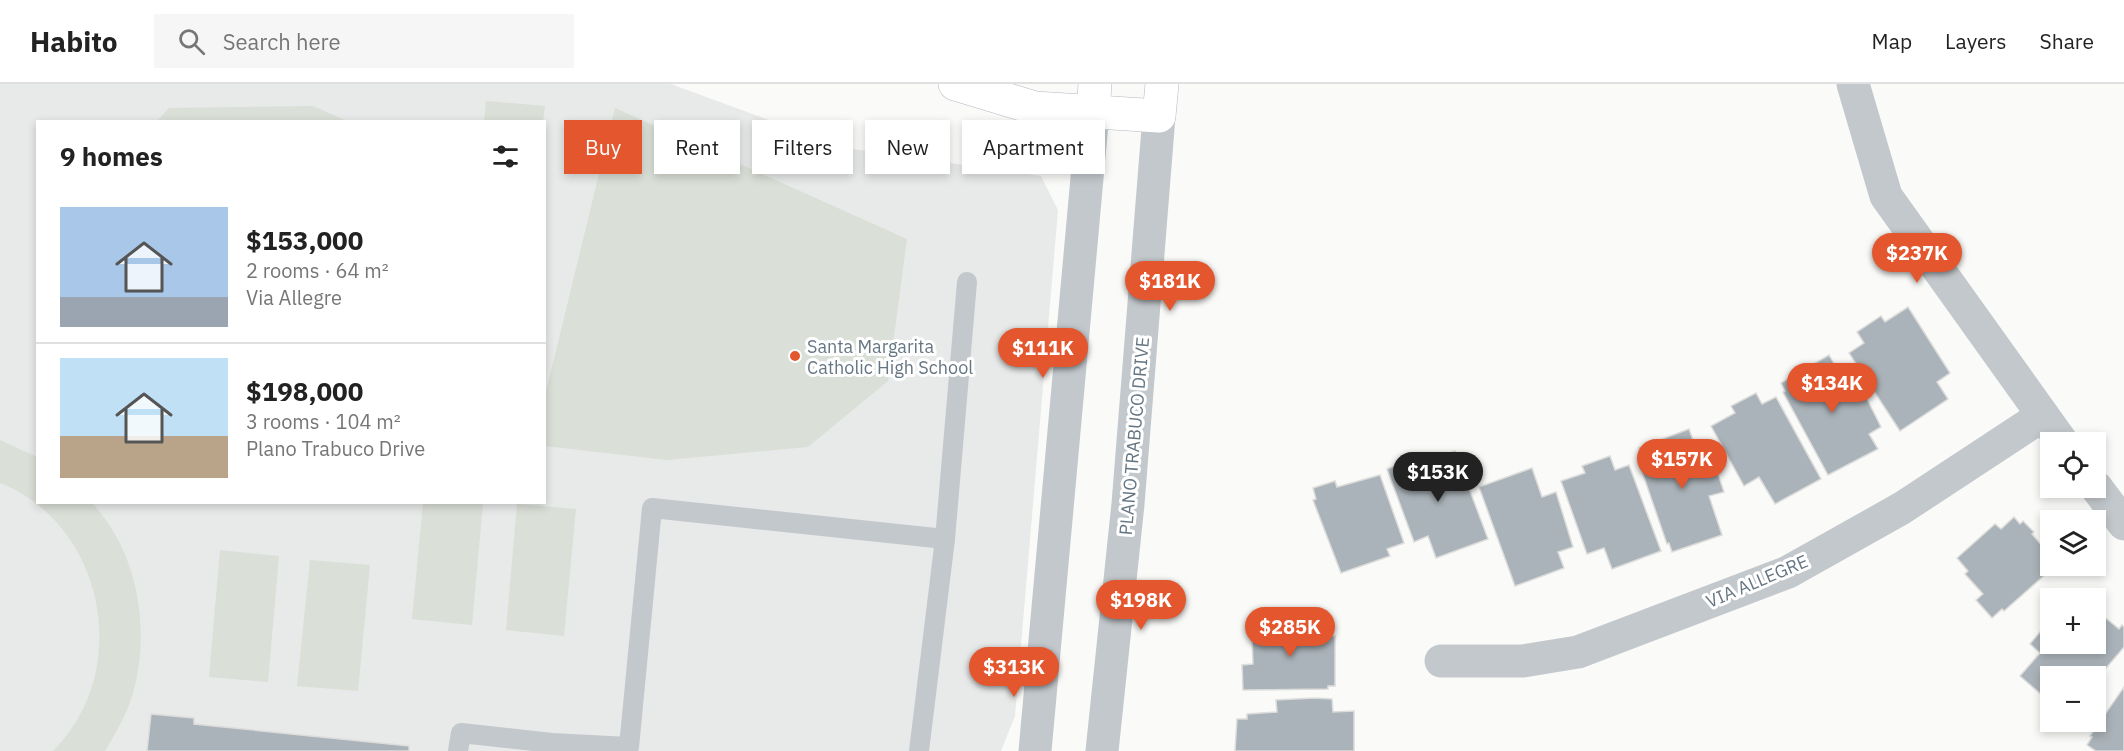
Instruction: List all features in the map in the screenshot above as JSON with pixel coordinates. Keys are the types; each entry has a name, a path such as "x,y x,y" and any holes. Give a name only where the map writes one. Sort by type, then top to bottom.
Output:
{"main road":[{"path":"955,84 1035,108 1094,98 1159,116"},
{"name":"PLANO TRABUCO DRIVE","path":"1159,116 1162,84"}],"street":[{"path":"1852,84 1886,196 2054,432"},
{"path":"1035,751 1094,98"},
{"name":"PLANO TRABUCO DRIVE","path":"1102,751 1128,504 1159,116"},
{"name":"VIA ALLEGRE","path":"1441,661 1523,661 1578,652 1788,572 1902,508 2042,416"},
{"path":"2104,498 2124,524"}],"lane":[{"path":"919,751 945,539 967,282"},
{"path":"458,751 460,733 552,743 629,747 652,508 945,539"}],"shaded area":[{"name":"Santa Margarita Catholic High School","path":"0,84 671,84 769,120 752,120 752,174 853,174 853,149 865,151 865,174 950,174 950,163 962,165 962,174 1041,176 1058,210 1015,716 1001,751 0,751"},
{"path":"486,101 545,106 543,120 484,120"},
{"path":"313,106 345,120 158,120 169,108"},
{"path":"615,108 642,120 612,120"},
{"path":"642,120 654,125 654,174 740,174 740,164 752,169 752,174 762,174 907,239 888,381 808,447 667,460 546,446 546,392 599,174 642,174"},
{"path":"0,440 36,457 36,503 0,483"},
{"path":"37,504 93,504 108,523 120,544 130,568 136,592 141,643 138,668 128,708 105,751 53,751 78,719 93,682 99,643 96,603 84,565 64,531"},
{"path":"423,504 483,504 472,625 412,619"},
{"path":"517,504 576,509 564,636 506,630"},
{"path":"220,550 279,556 268,682 209,677"},
{"path":"310,560 370,565 358,691 297,686"}],"building":[{"path":"1908,307 1950,373 1937,382 1948,399 1900,431 1849,353 1864,343 1857,332 1881,316 1885,322"},
{"path":"1829,355 1844,381 1855,375 1881,427 1869,434 1878,449 1828,475 1783,392 1785,391 1781,383"},
{"path":"1756,393 1762,404 1776,397 1821,479 1775,504 1759,477 1744,486 1711,426 1735,413 1731,406"},
{"path":"1689,429 1699,457 1711,453 1724,492 1709,496 1722,535 1672,552 1669,543 1667,544 1638,460 1642,458 1639,448"},
{"path":"1455,451 1488,539 1436,558 1428,536 1414,542 1387,469 1430,453 1432,460"},
{"path":"1610,456 1615,470 1629,465 1661,551 1612,569 1604,548 1587,554 1561,481 1585,473 1582,466"},
{"path":"1532,468 1542,497 1556,492 1573,547 1558,552 1564,568 1515,586 1479,487"},
{"path":"1380,475 1404,543 1387,549 1390,556 1341,573 1313,500 1316,499 1313,488 1335,481 1337,487"},
{"path":"2014,517 2020,524 2023,521 2034,532 2032,534 2040,543 2040,576 2044,576 2004,611 2002,609 1992,618 1976,600 1983,594 1965,574 1968,571 1957,558 1995,524 2001,529"},
{"path":"2106,618 2119,629 2122,625 2124,627 2124,647 2106,668 2106,666 2040,666 2040,693 2020,676 2040,653 2106,654"},
{"path":"1304,621 1304,626 1322,626 1322,636 1335,636 1335,686 1328,686 1328,689 1243,690 1242,665 1253,664 1252,638 1255,638 1255,622"},
{"path":"2040,632 2040,653 2030,644"},
{"path":"2124,687 2124,751 2096,751 2087,745 2093,732 2106,732 2106,713"},
{"path":"1332,699 1333,712 1354,711 1354,751 1235,751 1237,719 1247,719 1247,714 1277,712 1276,700"},
{"path":"151,714 194,718 194,724 409,746 409,751 147,751"}],"place":[{"name":"Santa Margarita Catholic High School","path":"795,356"}]}
